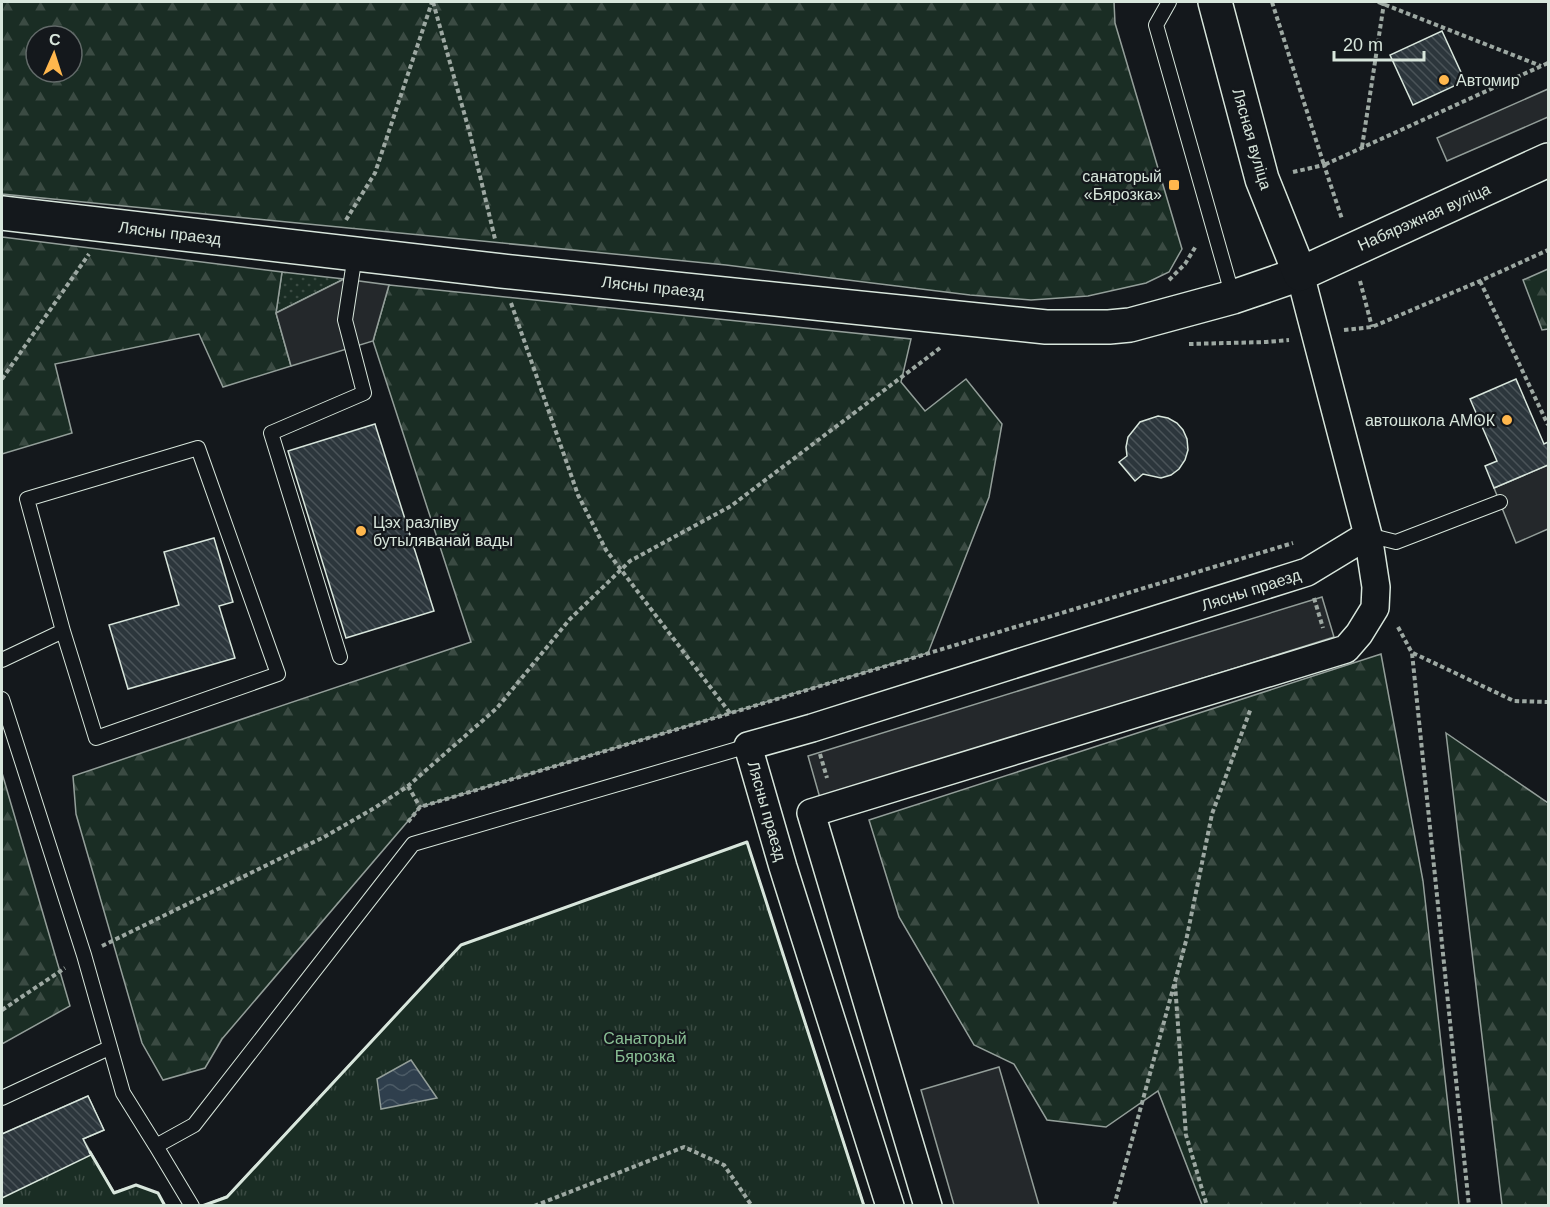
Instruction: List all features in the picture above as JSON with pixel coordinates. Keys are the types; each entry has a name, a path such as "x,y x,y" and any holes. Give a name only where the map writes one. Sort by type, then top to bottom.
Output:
{"street":[{"name":"Лясная вуліца","path":"1215,2 1262,179 1300,274"},
{"name":"Набярэжная вуліца","path":"1300,274 1548,160"},
{"name":"Лясны праезд","path":"2,213 355,255 506,284 1046,327 1130,325 1233,297 1300,274"},
{"path":"928,1206 811,813 1346,649 1359,634 1375,608 1376,587 1368,535 1301,336 1300,274"},
{"name":"Лясны праезд","path":"890,1206 748,746 812,728 1307,572 1368,535"}],"lane":[{"path":"1169,2 1156,25 1233,297"},
{"path":"340,657 272,433 364,393 345,320 355,255"},
{"path":"198,448 278,674 96,738 63,631 27,499 198,448"},
{"path":"1368,535 1396,542 1500,502"},
{"path":"2,660 63,631"},
{"path":"2,699 84,955 123,1093 192,1206"},
{"path":"156,1146 194,1125 414,844 748,746"},
{"path":"2,1098 109,1048"}],"path":[{"path":"308,249 344,223 375,173 433,2"},
{"path":"433,2 470,134 506,284 578,495 606,550 730,713"},
{"path":"1272,2 1324,165"},
{"path":"1378,2 1541,66"},
{"path":"1362,148 1384,3"},
{"path":"1262,179 1324,165 1548,63"},
{"path":"1170,280 1185,264 1196,246 1205,196"},
{"path":"2,379 93,248"},
{"path":"1186,344 1301,336 1372,327 1548,250"},
{"path":"1480,281 1548,425"},
{"path":"1292,351 1301,336"},
{"path":"2,1010 84,955 324,837 408,786 497,708 570,619 630,561 731,506 948,342"},
{"path":"408,786 420,807 1298,542 1330,655"},
{"path":"1469,1206 1412,653 1514,701 1548,702"},
{"path":"1113,1206 1186,941 1212,814 1252,706"},
{"path":"1175,981 1186,1135 1207,1206"},
{"path":"534,1206 684,1147 724,1165 752,1206"}],"green space":[{"path":"2,2 1114,2 1115,23 1182,249 1169,272 1146,283 1088,296 1031,300 970,295 726,265 2,194"},
{"path":"2,237 282,272 276,313 291,366 223,387 199,334 55,364 72,433 2,454"},
{"path":"1548,269 1548,329 1542,330 1523,280"},
{"path":"282,272 344,279 276,313"},
{"path":"389,285 911,339 901,382 925,411 966,379 1002,424 989,497 928,653 420,807 222,1039 205,1068 163,1080 142,1043 76,814 73,776 471,642 373,341"},
{"path":"1381,654 1423,881 1459,1205 1202,1205 1158,1091 1106,1127 1047,1120 1014,1064 974,1045 899,917 869,820"},
{"path":"1446,733 1548,803 1548,1205 1502,1205"},
{"path":"2,773 70,1006 2,1044"},
{"name":"Санаторый Бярозка","path":"747,842 864,1205 202,1206 227,1196 461,945"},
{"path":"88,1096 104,1130 83,1139 114,1192 136,1185 158,1193 165,1205 2,1205 2,1134"}],"shaded area":[{"path":"1548,89 1548,117 1447,161 1437,138"},
{"path":"344,279 389,285 373,341 291,366 276,313"},
{"path":"1548,465 1548,529 1516,543 1494,488"},
{"path":"1322,597 1334,637 820,798 808,756"},
{"path":"999,1067 1039,1205 954,1205 921,1090"}],"water":[{"path":"411,1060 437,1098 381,1109 377,1079"}],"building":[{"path":"1442,31 1465,81 1413,105 1390,55"},
{"name":"автошкола АМОК","path":"1516,379 1544,444 1548,442 1548,465 1494,488 1485,466 1497,461 1470,399"},
{"path":"1158,416 1177,423 1183,430 1188,450 1185,460 1171,475 1161,478 1143,474 1135,481 1119,462 1127,456 1128,437 1140,422"},
{"name":"Цэх разліву бутыляванай вады","path":"375,424 434,611 346,638 288,451"},
{"path":"214,538 233,602 219,606 235,658 128,689 109,625 179,605 164,552"},
{"path":"88,1096 104,1130 83,1139 91,1155 2,1198 2,1134"}],"wall":[{"path":"202,1206 227,1197 461,945 747,842 864,1206"},
{"path":"90,1152 114,1193 136,1185 158,1193 165,1206"}],"place":[{"name":"Автомир","path":"1444,80"},
{"name":"санаторый «Бярозка»","path":"1174,185"},
{"name":"автошкола АМОК","path":"1507,420"},
{"name":"Цэх разліву бутыляванай вады","path":"361,531"}]}
